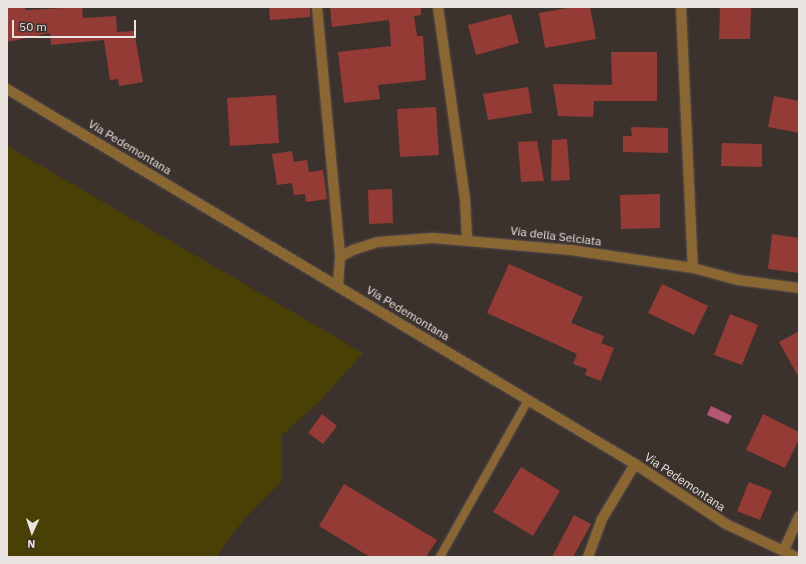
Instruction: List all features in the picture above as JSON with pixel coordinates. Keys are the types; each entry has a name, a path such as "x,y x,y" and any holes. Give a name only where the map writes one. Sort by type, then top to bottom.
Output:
{"street":[{"path":"317,7 340,257 338,286"},
{"path":"438,7 465,200 467,239"},
{"path":"681,7 693,268"},
{"name":"Via Pedemontana","path":"7,90 635,464 726,524 784,550 796,557"},
{"name":"Via della Selciata","path":"340,257 378,242 467,239 693,268 738,280 799,288"},
{"path":"588,557 602,519 635,464"},
{"path":"784,550 799,516"}],"lane":[{"path":"440,557 528,400"}],"shaded area":[{"path":"7,146 363,353 319,402 282,435 282,481 244,519 216,557 7,557"},
{"path":"711,406 732,416 728,424 707,415"}],"building":[{"path":"7,7 25,7 26,10 82,7 83,18 116,16 117,32 134,31 143,82 119,86 118,79 110,80 104,40 51,45 50,33 7,42"},
{"path":"269,7 310,7 310,17 270,20"},
{"path":"330,7 421,7 421,15 414,16 417,36 423,36 426,80 378,85 380,99 344,103 338,52 391,46 389,20 332,27"},
{"path":"573,7 590,7 596,39 545,48 539,13"},
{"path":"720,7 751,7 750,39 719,39"},
{"path":"511,14 519,43 476,55 468,25"},
{"path":"611,52 657,52 657,101 594,101 593,117 558,116 553,84 612,85"},
{"path":"528,87 532,113 488,120 483,94"},
{"path":"276,95 279,143 230,146 227,98"},
{"path":"774,96 799,101 799,133 768,127"},
{"path":"436,107 439,155 400,157 397,109"},
{"path":"631,127 668,128 668,153 623,152 623,136 632,136"},
{"path":"567,139 570,180 551,181 552,140"},
{"path":"537,141 544,181 521,182 518,142"},
{"path":"722,143 762,144 762,167 721,166"},
{"path":"292,151 294,162 307,160 309,172 323,170 327,199 306,202 305,194 294,195 292,183 277,185 272,154"},
{"path":"392,189 393,223 369,224 368,190"},
{"path":"660,194 660,228 621,229 620,195"},
{"path":"772,234 799,238 799,273 768,269"},
{"path":"509,264 583,297 571,323 604,336 601,343 614,348 601,381 585,375 587,369 573,364 577,354 487,313"},
{"path":"662,284 708,306 694,335 648,313"},
{"path":"730,314 758,325 742,365 714,355"},
{"path":"799,331 799,378 779,342"},
{"path":"322,414 337,426 323,444 308,433"},
{"path":"763,414 799,432 799,439 785,468 746,450"},
{"path":"521,467 560,491 533,536 493,512"},
{"path":"749,482 772,491 760,520 737,511"},
{"path":"344,484 437,540 426,557 370,557 319,526"},
{"path":"574,515 591,524 573,557 552,557"}]}
